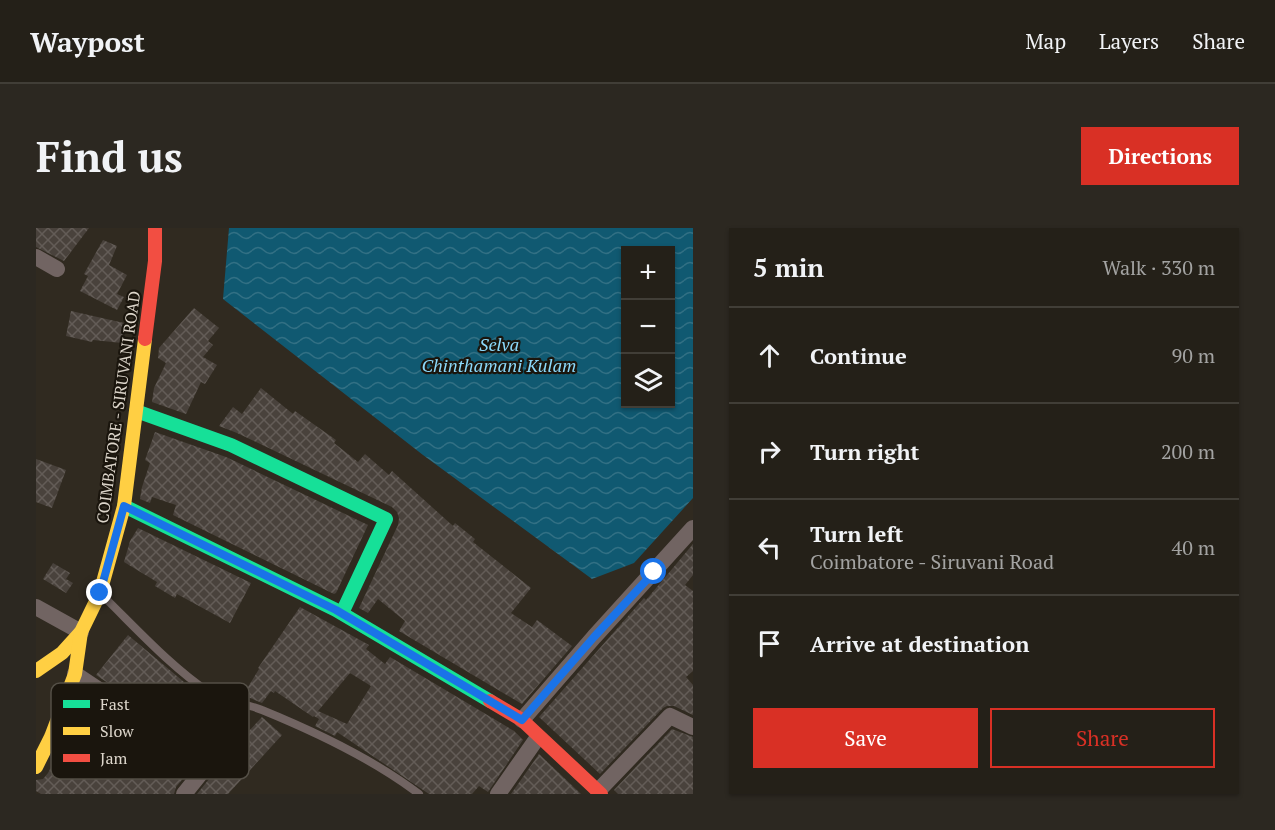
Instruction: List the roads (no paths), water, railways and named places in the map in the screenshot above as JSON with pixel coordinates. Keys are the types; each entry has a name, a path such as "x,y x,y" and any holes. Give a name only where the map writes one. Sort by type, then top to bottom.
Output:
{"street":[{"name":"COIMBATORE - SIRUVANI ROAD","path":"36,671 62,653 81,632 100,593 124,506 155,261 155,228"},
{"path":"36,257 57,269"},
{"path":"136,411 231,446 386,519 342,613"},
{"path":"124,506 342,613 522,720 599,792 670,716 693,727"},
{"path":"522,720 693,528"},
{"path":"36,607 81,632 72,683"},
{"path":"75,674 88,683"},
{"path":"36,767 51,737"},
{"path":"498,794 538,737"},
{"path":"184,794 196,779"}],"lane":[{"path":"100,593 171,661 198,683"},
{"path":"249,706 326,739 393,774 419,794"}],"water":[{"name":"Selva Chinthamani Kulam","path":"229,228 693,228 693,498 634,563 592,579 423,455 223,299"}]}
